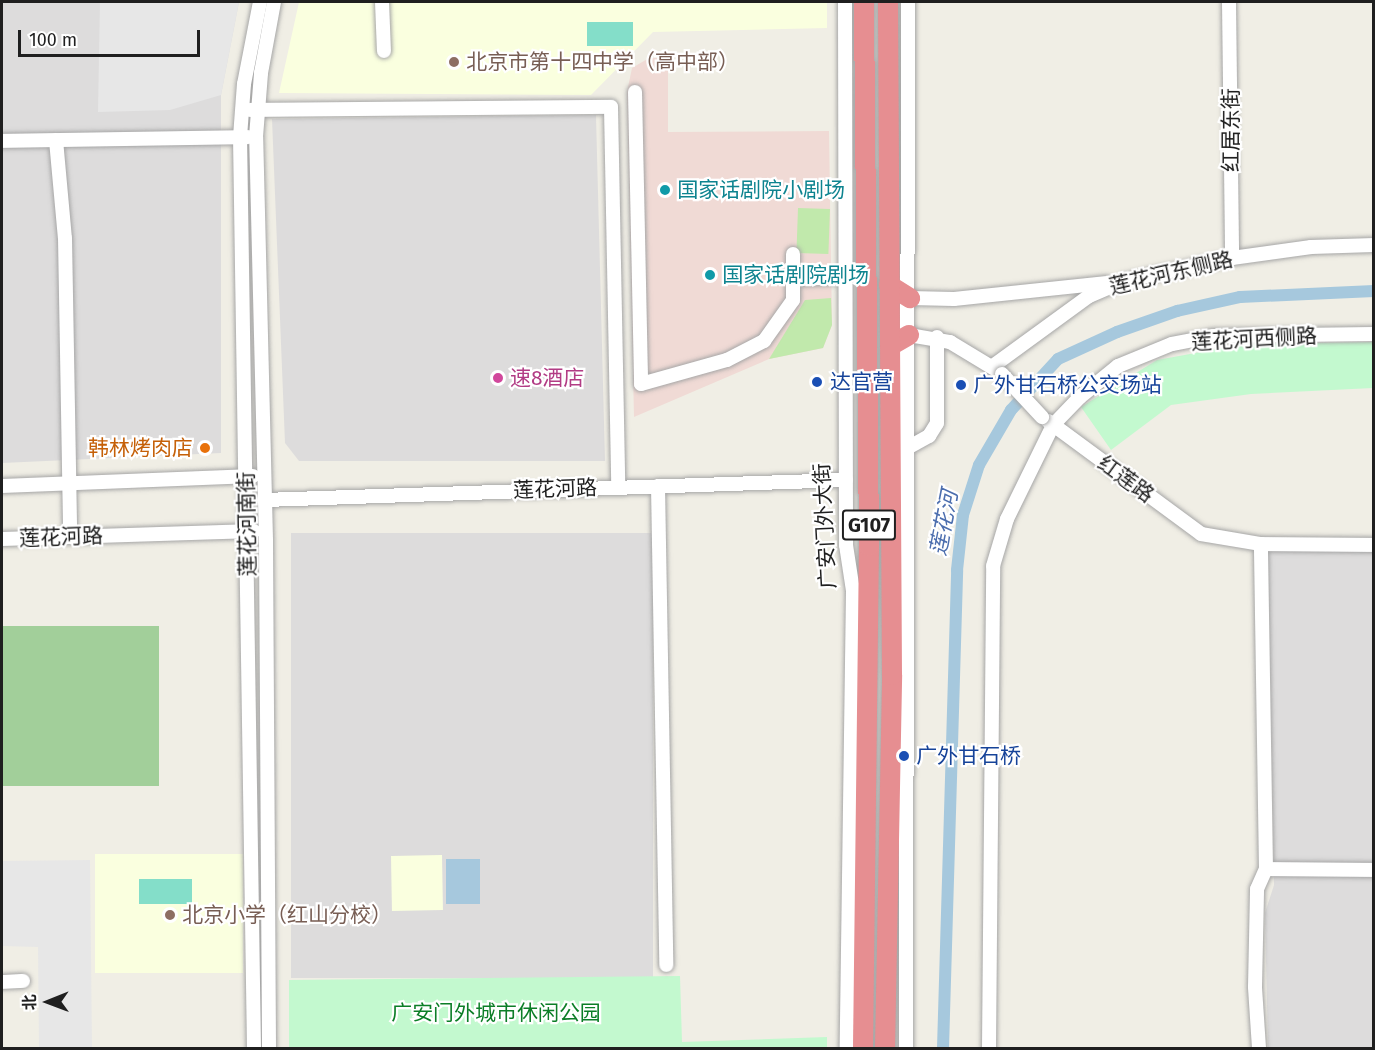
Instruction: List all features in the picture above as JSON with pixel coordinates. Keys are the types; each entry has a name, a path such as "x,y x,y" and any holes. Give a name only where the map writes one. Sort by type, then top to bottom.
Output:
{"highway":[{"name":"广安门外大街","path":"863,1048 869,546 864,2"},
{"name":"G107","path":"885,1048 899,451 890,346 890,285 898,141 888,2"},
{"path":"890,285 910,298"},
{"path":"890,346 909,334"}],"street":[{"name":"莲花河南街","path":"254,1048 240,137 242,111 260,2"},
{"name":"莲花河南街","path":"269,1048 265,530 256,137 274,2"},
{"path":"382,2 384,51"},
{"name":"广安门外大街","path":"845,2 846,545 853,591 847,1048"},
{"path":"906,1048 899,451 910,298 898,141 908,2"},
{"name":"红居东街","path":"1229,2 1232,258"},
{"path":"635,92 641,384 728,360 764,341 793,300 793,254"},
{"path":"242,111 610,107 618,487"},
{"path":"2,141 256,137"},
{"path":"57,140 67,284 66,484 70,537"},
{"name":"莲花河东侧路","path":"997,370 1089,296 1124,281 1232,258 1311,247 1374,245"},
{"path":"793,279 845,278"},
{"path":"910,298 954,299 1124,281"},
{"name":"红莲路","path":"909,334 937,338 997,370 1048,421 1201,534 1261,544 1374,545"},
{"name":"莲花河西侧路","path":"989,1048 993,566 1007,519 1048,421 1118,366 1173,344 1214,336 1374,334"},
{"path":"899,451 929,436 937,423 937,338"},
{"path":"2,486 264,476"},
{"name":"莲花河路","path":"264,500 846,480"},
{"path":"658,486 666,965"},
{"name":"莲花河路","path":"2,539 265,530"},
{"path":"1259,1048 1255,987 1257,889 1266,869 1261,544"},
{"path":"1266,869 1374,870"},
{"path":"2,982 23,981"}],"shaded area":[{"path":"2,2 239,2 221,95 221,453 2,463"},
{"path":"100,2 239,2 221,95 170,110 98,112"},
{"name":"北京市第十四中学（高中部）","path":"299,2 827,2 827,28 653,32 591,95 279,93"},
{"path":"587,22 633,22 633,46 587,46"},
{"path":"649,58 668,58 668,132 829,131 832,325 823,348 769,359 634,417 627,92 632,68"},
{"path":"596,115 605,461 299,461 285,443 272,119"},
{"path":"291,533 653,533 653,978 291,978"},
{"path":"1268,550 1373,550 1373,1048 1268,1048 1265,913 1274,885"},
{"name":"北京小学（红山分校）","path":"95,854 243,854 243,973 95,973"},
{"path":"442,855 443,910 392,911 391,856"},
{"path":"446,859 480,859 480,904 446,904"},
{"path":"90,860 92,1048 39,1048 38,947 2,946 2,861"},
{"path":"139,879 192,879 192,904 139,904"}],"green space":[{"path":"798,208 830,209 828,254 796,253"},
{"path":"831,298 832,325 823,348 769,359 805,300"},
{"path":"1373,342 1373,388 1251,394 1171,405 1111,450 1081,407 1157,360 1245,344"},
{"path":"2,626 159,626 159,786 2,786"},
{"name":"广安门外城市休闲公园","path":"680,976 682,1042 827,1037 827,1048 289,1048 289,980"}],"waterway":[{"name":"莲花河","path":"943,1048 957,570 963,515 979,465 1011,410 1058,359 1117,332 1177,311 1240,297 1374,291"}],"place":[{"name":"北京市第十四中学（高中部）","path":"454,62"},
{"name":"国家话剧院小剧场","path":"665,190"},
{"name":"国家话剧院剧场","path":"710,275"},
{"name":"速8酒店","path":"498,378"},
{"name":"达官营","path":"817,382"},
{"name":"广外甘石桥公交场站","path":"961,385"},
{"name":"韩林烤肉店","path":"205,448"},
{"name":"广外甘石桥","path":"904,756"},
{"name":"北京小学（红山分校）","path":"170,915"}]}
